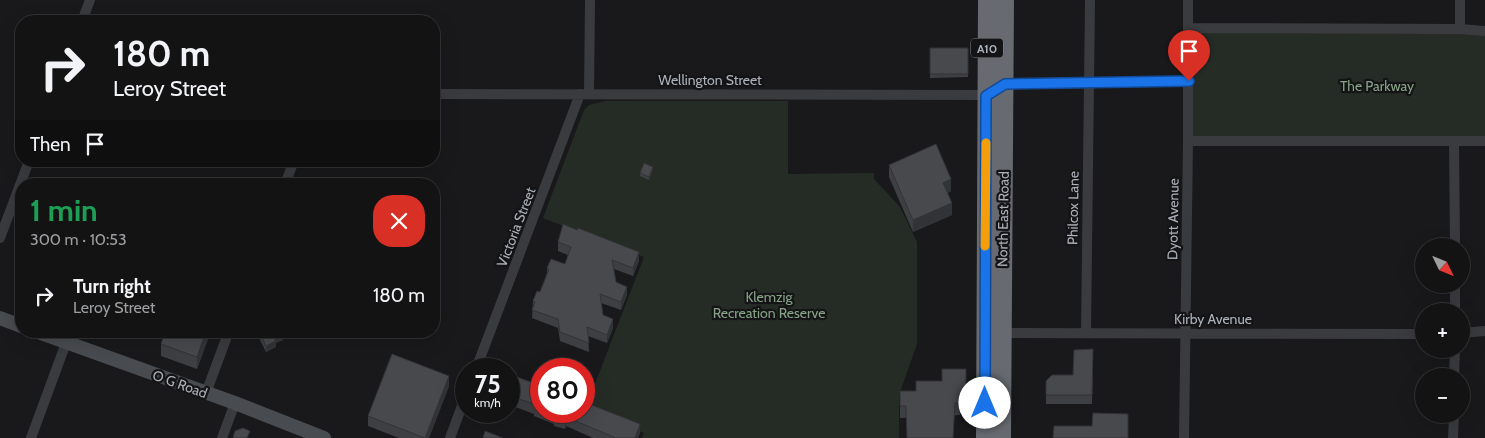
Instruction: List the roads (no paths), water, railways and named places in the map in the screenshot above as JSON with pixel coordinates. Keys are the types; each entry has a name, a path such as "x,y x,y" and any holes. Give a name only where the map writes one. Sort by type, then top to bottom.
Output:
{"highway":[{"name":"North East Road","path":"988,0 986,96 994,333 1002,438"},
{"name":"North East Road","path":"985,438 994,333 1005,84 1005,0"},
{"path":"986,96 1005,84"}],"main road":[{"path":"0,318 15,324"},
{"name":"O G Road","path":"53,338 235,403 324,438"}],"street":[{"path":"84,15 90,0"},
{"path":"585,94 590,0"},
{"name":"Philcox Lane","path":"1086,333 1090,0"},
{"name":"Dyott Avenue","path":"1184,438 1189,81 1188,0"},
{"path":"1460,0 1460,29"},
{"path":"1188,28 1460,29 1485,31"},
{"path":"1005,84 1189,81"},
{"name":"Wellington Street","path":"440,94 986,96"},
{"name":"Victoria Street","path":"480,358 585,94"},
{"path":"1188,141 1485,141"},
{"path":"1454,142 1455,238"},
{"path":"0,238 15,198"},
{"path":"1470,332 1485,331"},
{"name":"Kirby Avenue","path":"994,333 1415,334"},
{"path":"206,393 226,338"},
{"path":"30,438 66,343"},
{"path":"222,438 235,403"},
{"path":"450,438 456,423"},
{"path":"1453,438 1454,423"}],"park label":[{"name":"The Parkway","path":"1377,86"},
{"name":"Klemzig Recreation Reserve","path":"769,306"}]}
